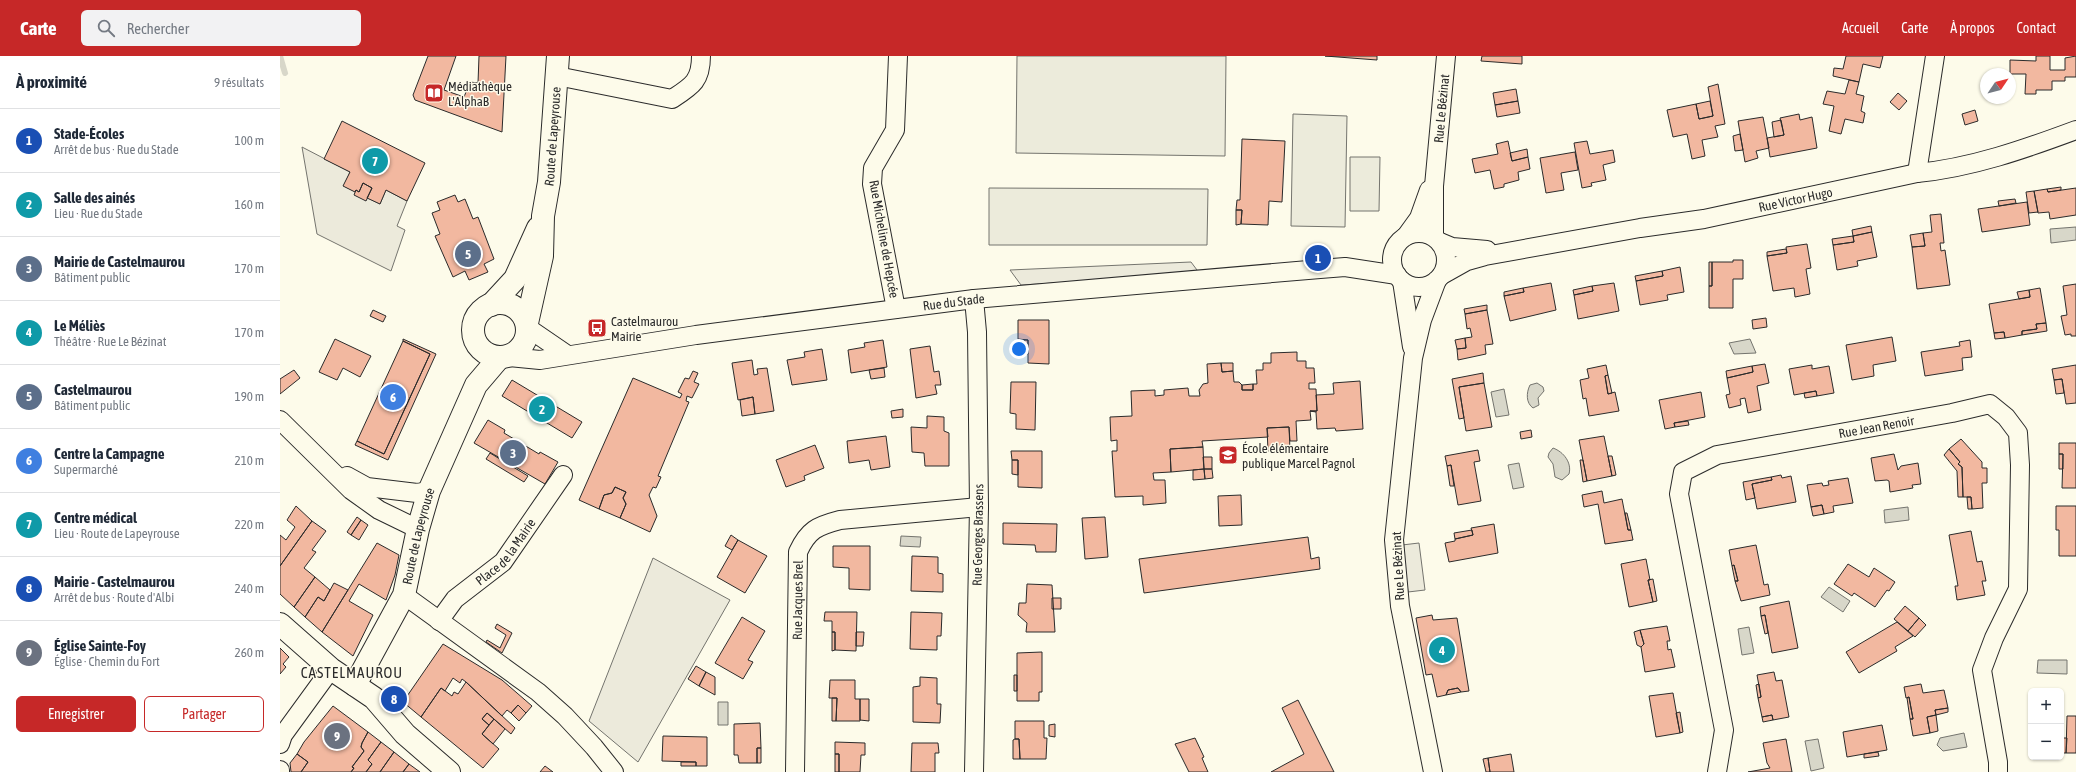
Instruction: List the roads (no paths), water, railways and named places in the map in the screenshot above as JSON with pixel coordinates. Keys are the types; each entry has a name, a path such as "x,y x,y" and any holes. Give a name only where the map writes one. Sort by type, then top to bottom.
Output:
{"street":[{"path":"557,66 672,99 689,88 701,72 701,56"},
{"name":"Rue Micheline de Hepcée","path":"896,309 872,184 872,168 895,130 898,56"},
{"name":"Rue Le Bézinat","path":"1437,239 1434,186 1438,160 1446,56"},
{"path":"1917,173 1935,56"},
{"name":"Route de Lapeyrouse","path":"528,326 542,256 543,216 549,182 557,66"},
{"name":"Rue Victor Hugo","path":"1440,278 1467,261 1510,251 1640,228 1704,219 1917,173 1946,170 2031,147 2076,130"},
{"name":"Rue Le Bézinat","path":"1402,240 1419,218 1438,160"},
{"name":"Route de Lapeyrouse","path":"491,304 516,279 543,216"},
{"path":"1415,233 1424,233 1437,239 1447,258 1440,278 1428,286 1410,286 1400,278 1393,267 1392,258 1402,240 1415,233"},
{"name":"Rue Victor Hugo","path":"1437,239 1466,249 1510,251"},
{"name":"Rue du Stade","path":"504,357 540,360 566,354 974,299 1345,267 1380,257 1402,240"},
{"name":"Rue du Stade","path":"1345,267 1400,278"},
{"name":"Rue Le Bézinat","path":"1400,278 1406,298 1413,358"},
{"name":"Rue Le Bézinat","path":"1433,772 1400,606 1394,540 1413,358 1422,320 1440,278"},
{"name":"Rue Georges Brassens","path":"974,299 977,332 979,507 974,772"},
{"path":"491,304 509,304 517,308 523,315 528,326 528,336 521,349 504,357 485,353 475,342 473,333 475,318 480,312 491,304"},
{"path":"528,326 566,354"},
{"name":"Route de Lapeyrouse","path":"475,342 476,385"},
{"name":"Route de Lapeyrouse","path":"355,684 404,595 418,529 429,490 476,385 504,357"},
{"name":"Rue Jean Renoir","path":"1716,772 1724,730 1679,494 1683,472 1717,455 1944,414 1990,404 2006,417 2018,433 2020,465 2018,590 1994,638 1982,670 1998,762 1998,772"},
{"path":"280,420 351,490 379,510 418,529"},
{"path":"325,465 367,487 417,493 429,490"},
{"name":"Place de la Mairie","path":"439,621 455,599 503,562 563,475"},
{"name":"Rue Jacques Brel","path":"795,772 798,552 805,537 819,525 840,520 979,507"},
{"path":"404,595 538,692 566,716 614,772"},
{"path":"280,624 331,669 374,698 405,734 449,772"},
{"path":"280,744 283,735 331,669"}],"waterway":[{"path":"280,56 285,73"}],"place":[{"name":"Médiathèque L'AlphaB","path":"434,93"},
{"name":"Centre médical","path":"375,161"},
{"name":"Castelmaurou","path":"468,254"},
{"name":"Stade-Écoles","path":"1318,258"},
{"name":"Castelmaurou Mairie","path":"597,328"},
{"name":"Centre la Campagne","path":"393,397"},
{"name":"Salle des ainés","path":"542,409"},
{"name":"Mairie de Castelmaurou","path":"513,453"},
{"name":"École élémentaire publique Marcel Pagnol","path":"1228,455"},
{"name":"Le Méliès","path":"1442,650"},
{"name":"Mairie - Castelmaurou","path":"394,699"},
{"name":"Église Sainte-Foy","path":"337,736"}],"district":[{"name":"CASTELMAUROU","path":"352,672"}]}
